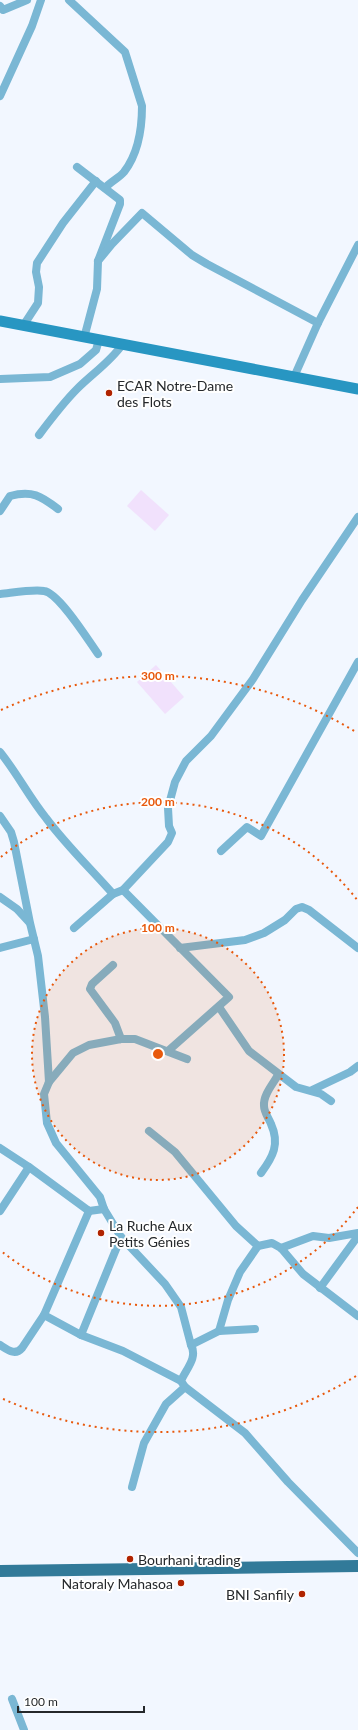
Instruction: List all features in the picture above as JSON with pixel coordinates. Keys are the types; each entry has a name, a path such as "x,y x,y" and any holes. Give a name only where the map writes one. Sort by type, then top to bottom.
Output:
{"main road":[{"path":"0,1571 358,1566"}],"street":[{"path":"0,6 3,10 27,0"},
{"path":"0,96 32,26 41,0"},
{"path":"69,0 125,52 142,106 142,114 134,156 123,173 104,188"},
{"path":"77,167 120,200 120,204 98,261 97,289 84,338"},
{"path":"23,326 38,303 39,287 36,272 37,263 63,223 96,181"},
{"path":"98,261 142,213 192,255 318,323"},
{"path":"294,377 318,323 358,246"},
{"path":"0,321 358,389"},
{"path":"0,379 50,377 80,364 96,350 99,340"},
{"path":"39,435 72,394 115,354 122,345"},
{"path":"0,511 10,496 20,493 32,493 46,500 58,509"},
{"path":"74,928 113,894 123,890 168,842 172,832 169,826 168,808 175,782 186,760 210,736 253,679 302,600 358,517"},
{"path":"0,594 44,590 53,596 65,608 98,654"},
{"path":"221,851 247,828 261,836 358,662"},
{"path":"0,752 12,766 45,817 76,855 113,894"},
{"path":"0,816 11,832 14,842 38,956 45,1017 49,1082"},
{"path":"123,890 229,997 168,1051"},
{"path":"0,897 17,909 30,923"},
{"path":"180,948 245,940 264,933 285,920 296,909 302,907 310,910 358,948"},
{"path":"0,948 34,939"},
{"path":"113,965 92,984 90,989 115,1023 121,1038"},
{"path":"219,1007 243,1044 278,1075 296,1087 312,1090 331,1101"},
{"path":"132,1487 144,1443 166,1404 183,1384 192,1362 194,1351 181,1307 164,1284 122,1237 104,1209 97,1192 56,1143 47,1123 44,1094 49,1082 73,1053 89,1045 121,1038 135,1039 187,1059"},
{"path":"312,1090 350,1072 358,1066"},
{"path":"261,1173 272,1157 276,1140 264,1107 266,1097 278,1075"},
{"path":"149,1131 175,1152 236,1226 258,1246"},
{"path":"0,1148 29,1167 89,1211 104,1209"},
{"path":"0,1211 29,1167"},
{"path":"0,1345 13,1352 19,1352 44,1315 89,1211"},
{"path":"282,1248 313,1236 330,1238 358,1233"},
{"path":"320,1288 358,1236"},
{"path":"81,1335 122,1237"},
{"path":"219,1331 228,1300 237,1279 258,1246 272,1242 282,1248 303,1274 358,1316"},
{"path":"44,1315 81,1335 124,1351 183,1384 245,1433 288,1482 358,1553"},
{"path":"191,1345 219,1331 255,1329"},
{"path":"12,1699 24,1730"}],"shaded area":[{"path":"141,490 169,515 155,531 127,506"},
{"path":"156,665 184,697 165,714 137,682"}],"place":[{"name":"ECAR Notre-Dame des Flots","path":"109,393"},
{"name":"La Ruche Aux Petits Génies","path":"101,1233"},
{"name":"Bourhani trading","path":"130,1559"},
{"name":"Natoraly Mahasoa","path":"181,1583"},
{"name":"BNI Sanfily","path":"302,1594"}]}
